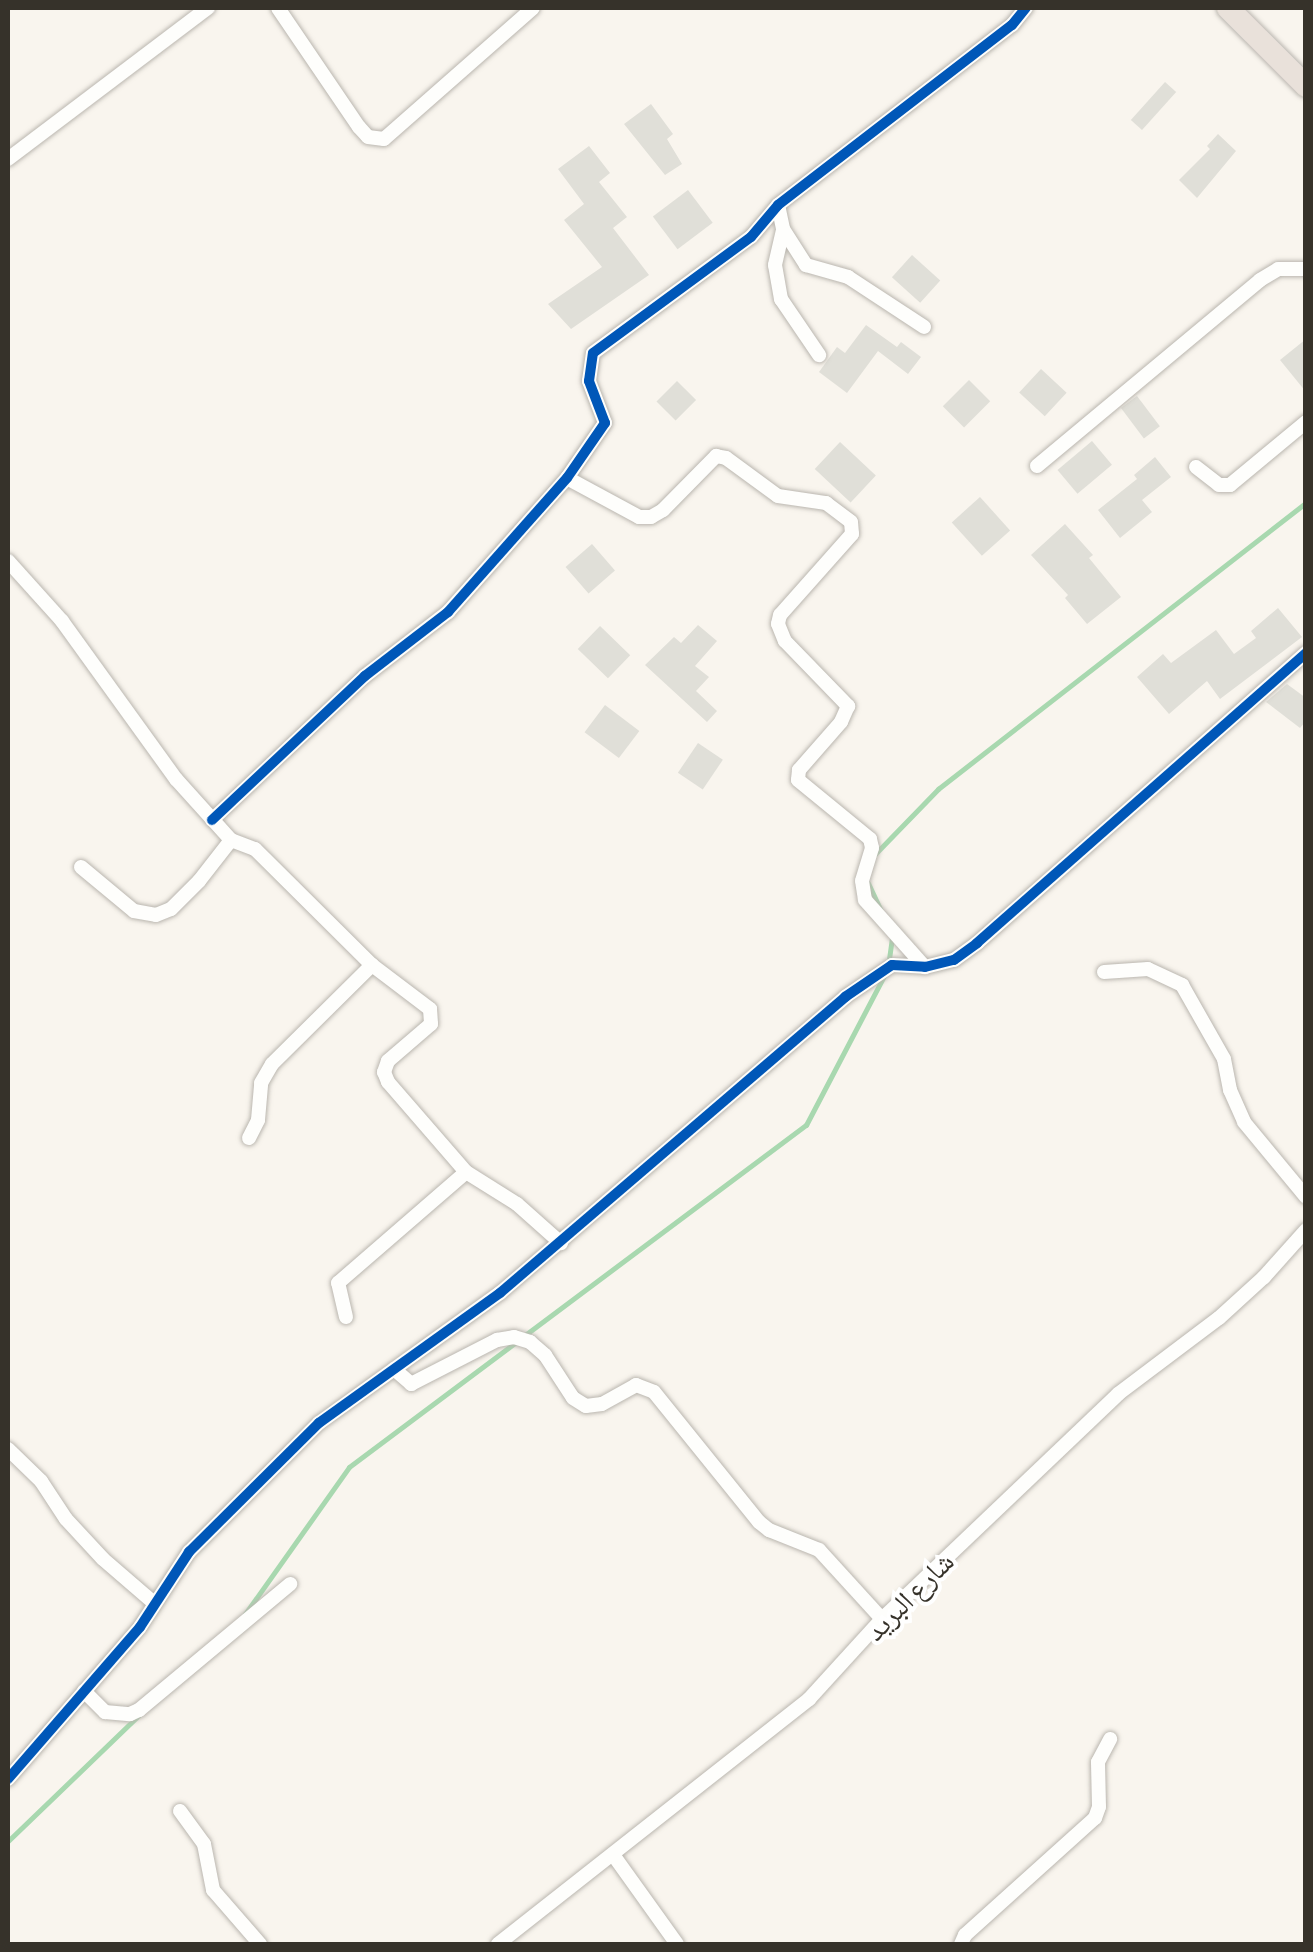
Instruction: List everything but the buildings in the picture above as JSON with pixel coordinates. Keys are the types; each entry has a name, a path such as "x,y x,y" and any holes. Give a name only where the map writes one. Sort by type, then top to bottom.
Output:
{"main road":[{"path":"1228,8 1306,86"}],"street":[{"path":"8,159 208,8"},
{"path":"278,8 359,127 368,137 384,139 533,8"},
{"path":"212,820 365,676 448,612 567,478 606,423 589,382 593,352 752,237 778,206 1012,25 1026,8"},
{"path":"778,206 783,229 806,264 848,277 924,327"},
{"path":"783,229 775,264 781,299 820,356"},
{"path":"1037,466 1269,274 1289,267 1306,269"},
{"path":"1196,467 1219,485 1230,485 1306,422"},
{"path":"567,478 639,516 652,516 664,510 716,456 726,458 778,496 826,502 851,522 852,534 780,614 778,624 785,640 848,706 841,722 799,770 798,780 870,839 872,848 862,882 864,900 925,968"},
{"path":"8,561 62,621 176,778 212,820 231,840 254,849 372,964 430,1009 431,1024 388,1061 384,1072 466,1172 517,1204 561,1243"},
{"path":"8,1779 154,1604 190,1552 228,1509 319,1423 500,1294 845,997 892,965 925,968 954,960 977,944 1306,652"},
{"path":"81,867 134,911 156,915 185,895 231,840"},
{"path":"249,1138 258,1120 261,1082 272,1064 372,964"},
{"path":"1104,972 1148,968 1182,985 1224,1059 1244,1122 1306,1196"},
{"path":"346,1318 338,1283 466,1172"},
{"name":"شارع البريد","path":"498,1944 810,1699 882,1619 1118,1394 1218,1318 1264,1277 1306,1230"},
{"path":"394,1369 412,1384 497,1340 514,1337 530,1342 545,1356 573,1398 586,1406 602,1404 636,1385 654,1392 759,1522 769,1530 820,1550 882,1619"},
{"path":"8,1449 41,1481 66,1519 103,1559 154,1604"},
{"path":"84,1691 105,1712 139,1710 290,1584"},
{"path":"960,1944 965,1935 1095,1818 1099,1807 1098,1762 1110,1740"},
{"path":"180,1811 204,1844 214,1890 260,1944"},
{"path":"614,1856 677,1944"}],"waterway":[{"path":"875,854 938,789 1306,503"},
{"path":"868,883 880,909"},
{"path":"888,966 892,938"},
{"path":"525,1335 806,1125 884,976"},
{"path":"245,1614 349,1467 516,1342"},
{"path":"8,1841 139,1715"}],"cycle path":[{"path":"212,820 365,676 448,612 567,478 605,423 589,381 593,353 751,237 778,205 1012,25 1026,8"},
{"path":"8,1779 140,1627 189,1552 319,1423 500,1293 845,997 892,965 925,967 954,960 977,943 1306,653"}]}
